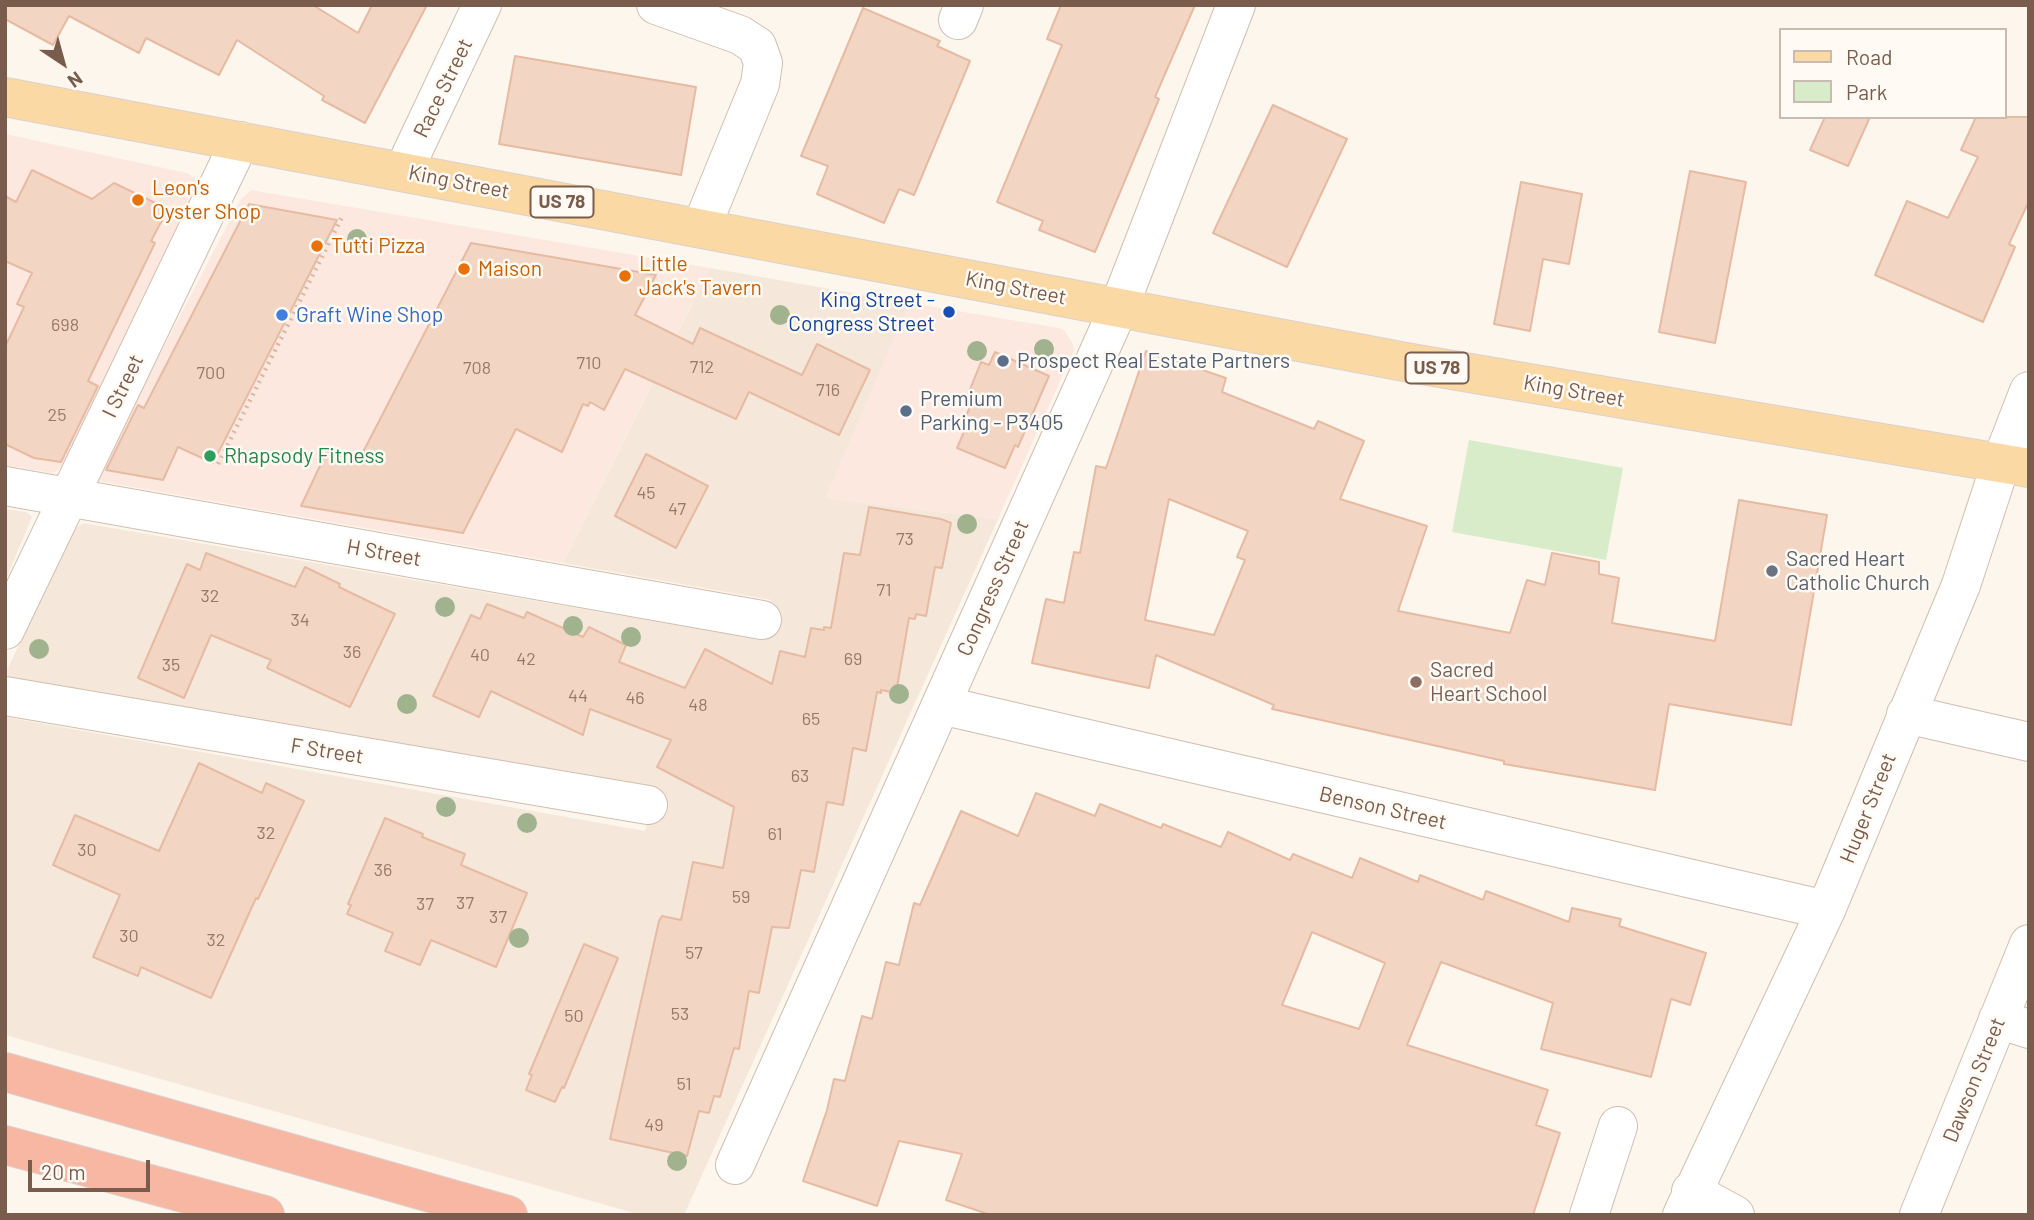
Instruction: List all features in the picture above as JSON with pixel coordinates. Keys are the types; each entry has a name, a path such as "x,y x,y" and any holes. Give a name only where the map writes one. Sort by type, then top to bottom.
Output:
{"highway":[{"path":"5,1072 508,1215"},
{"path":"5,1145 265,1215"}],"main road":[{"name":"King Street","path":"5,97 1405,362 2015,466"}],"street":[{"name":"Race Street","path":"403,172 482,5"},
{"path":"656,5 740,36 757,46 763,63 760,84 701,228"},
{"name":"Congress Street","path":"735,1165 1119,307 1236,5"},
{"name":"I Street","path":"5,630 240,141"},
{"name":"Huger Street","path":"1686,1203 1826,910 1906,714 2015,466 2029,391"},
{"name":"H Street","path":"5,486 762,620"},
{"name":"F Street","path":"5,696 648,805"},
{"name":"Benson Street","path":"941,705 1826,910"},
{"path":"1906,714 2029,742"},
{"name":"Dawson Street","path":"1919,1215 2014,1024 2029,944"},
{"path":"1589,1215 1618,1126"},
{"path":"1686,1203 1735,1215"}],"path":[{"path":"218,464 343,215"}],"shaded area":[{"path":"5,134 187,173 195,178 197,183 63,467 53,473 5,465 5,319 8,313 5,312"},
{"path":"251,190 710,268 563,563 99,481 97,475 241,199"},
{"path":"710,268 910,303 826,498 998,519 684,1215 641,1215 5,1035 5,717 645,831 656,791 8,677 7,670 75,529 83,523 757,639 771,600 563,563"},
{"path":"910,303 1059,328 1065,331 1073,344 1074,350 998,519 825,498"},
{"path":"5,509 26,512 32,517 5,581"}],"green space":[{"path":"1469,440 1623,468 1606,560 1452,532"}],"building":[{"path":"5,5 313,5 358,33 372,5 427,5 365,123 322,100 324,96 237,40 219,75 146,38 139,53 69,16 53,45 5,19"},
{"path":"1061,5 1195,5 1155,97 1159,99 1095,252 1039,230 1043,221 997,202 1062,45 1047,39"},
{"path":"863,8 940,41 937,46 970,61 914,195 899,189 884,223 817,194 828,166 801,156"},
{"path":"515,56 696,87 681,175 499,144"},
{"path":"1273,105 1347,139 1287,267 1213,233"},
{"path":"2029,117 2029,201 2009,244 2015,247 1983,322 1875,275 1907,201 1948,218 1978,157 1961,150 1975,119"},
{"path":"1824,119 1869,119 1848,166 1810,150"},
{"path":"32,170 92,199 114,183 168,209 151,241 155,243 88,381 98,386 61,462 34,458 5,444 5,347 24,307 17,304 32,273 5,261 5,196 16,202"},
{"path":"1690,171 1746,182 1715,343 1659,332"},
{"path":"1521,182 1582,194 1569,264 1543,259 1530,331 1494,324"},
{"path":"249,204 337,220 213,463 178,447 163,480 106,470 138,405 144,408"},
{"path":"471,243 656,275 635,315 693,344 700,328 802,375 817,344 870,370 839,435 749,392 736,419 625,369 604,410 590,402 588,406 583,404 562,452 516,429 463,533 301,506 327,451 360,458"},
{"path":"1146,351 1226,378 1222,392 1314,429 1318,421 1364,441 1340,499 1427,526 1398,611 1510,633 1527,580 1545,585 1552,553 1599,562 1599,574 1619,578 1612,623 1715,641 1739,500 1827,515 1791,725 1669,704 1655,790 1504,764 1504,761 1272,709 1274,705 1156,655 1149,688 1032,663 1046,599 1064,603 1074,552 1080,553 1096,466 1106,468","holes":["1169,499 1248,531 1237,557 1245,560 1214,635 1145,620"]},
{"path":"995,352 1049,376 1018,447 1015,445 1005,468 957,448 967,425 963,423 973,400 967,397 981,362 989,365"},
{"path":"646,454 708,486 676,548 615,516"},
{"path":"869,507 951,523 942,568 935,567 926,616 916,614 915,619 909,618 896,693 881,690 881,693 877,692 866,751 853,748 843,805 827,802 814,872 801,870 789,928 772,927 759,993 749,991 739,1049 734,1048 720,1097 714,1096 709,1113 699,1111 687,1156 610,1139 659,921 662,916 681,920 693,862 723,868 734,807 657,767 671,740 590,709 583,735 491,691 479,717 433,696 471,615 480,619 487,604 524,618 527,612 583,637 589,627 626,645 619,662 685,688 705,649 772,684 780,651 805,657 811,628 831,628 844,553 860,555"},
{"path":"206,553 295,587 305,567 395,614 350,707 267,668 271,660 211,635 184,698 138,678 187,564 200,570"},
{"path":"199,763 262,793 266,783 304,801 211,998 141,967 138,976 93,957 120,895 53,865 75,815 159,851"},
{"path":"1036,793 1095,816 1100,804 1161,828 1163,824 1221,847 1228,832 1290,860 1293,854 1352,878 1360,858 1418,882 1420,875 1483,900 1486,891 1569,922 1572,908 1621,919 1619,926 1706,953 1690,1005 1671,999 1651,1077 1541,1049 1553,1003 1441,962 1407,1045 1548,1090 1536,1125 1560,1133 1533,1215 991,1215 946,1200 962,1154 899,1141 877,1206 803,1181 827,1110 834,1079 845,1081 862,1016 872,1019 886,962 899,965 914,903 920,905 961,811 1018,836","holes":["1312,932 1385,963 1359,1029 1282,1005"]},
{"path":"385,818 423,834 422,837 465,854 461,865 527,893 496,967 431,940 420,965 385,951 393,933 347,914 351,905 348,904"},
{"path":"584,944 618,958 564,1088 562,1087 555,1102 526,1090 532,1075 529,1074"}],"place":[{"name":"Leon's Oyster Shop","path":"138,200"},
{"name":"Tutti Pizza","path":"317,246"},
{"name":"Maison","path":"464,269"},
{"name":"Little Jack's Tavern","path":"625,276"},
{"name":"King Street - Congress Street","path":"949,312"},
{"name":"Graft Wine Shop","path":"282,315"},
{"name":"Prospect Real Estate Partners","path":"1003,361"},
{"name":"Premium Parking - P3405","path":"906,411"},
{"name":"Rhapsody Fitness","path":"210,456"},
{"name":"Sacred Heart Catholic Church","path":"1772,571"},
{"name":"Sacred Heart School","path":"1416,682"}]}
